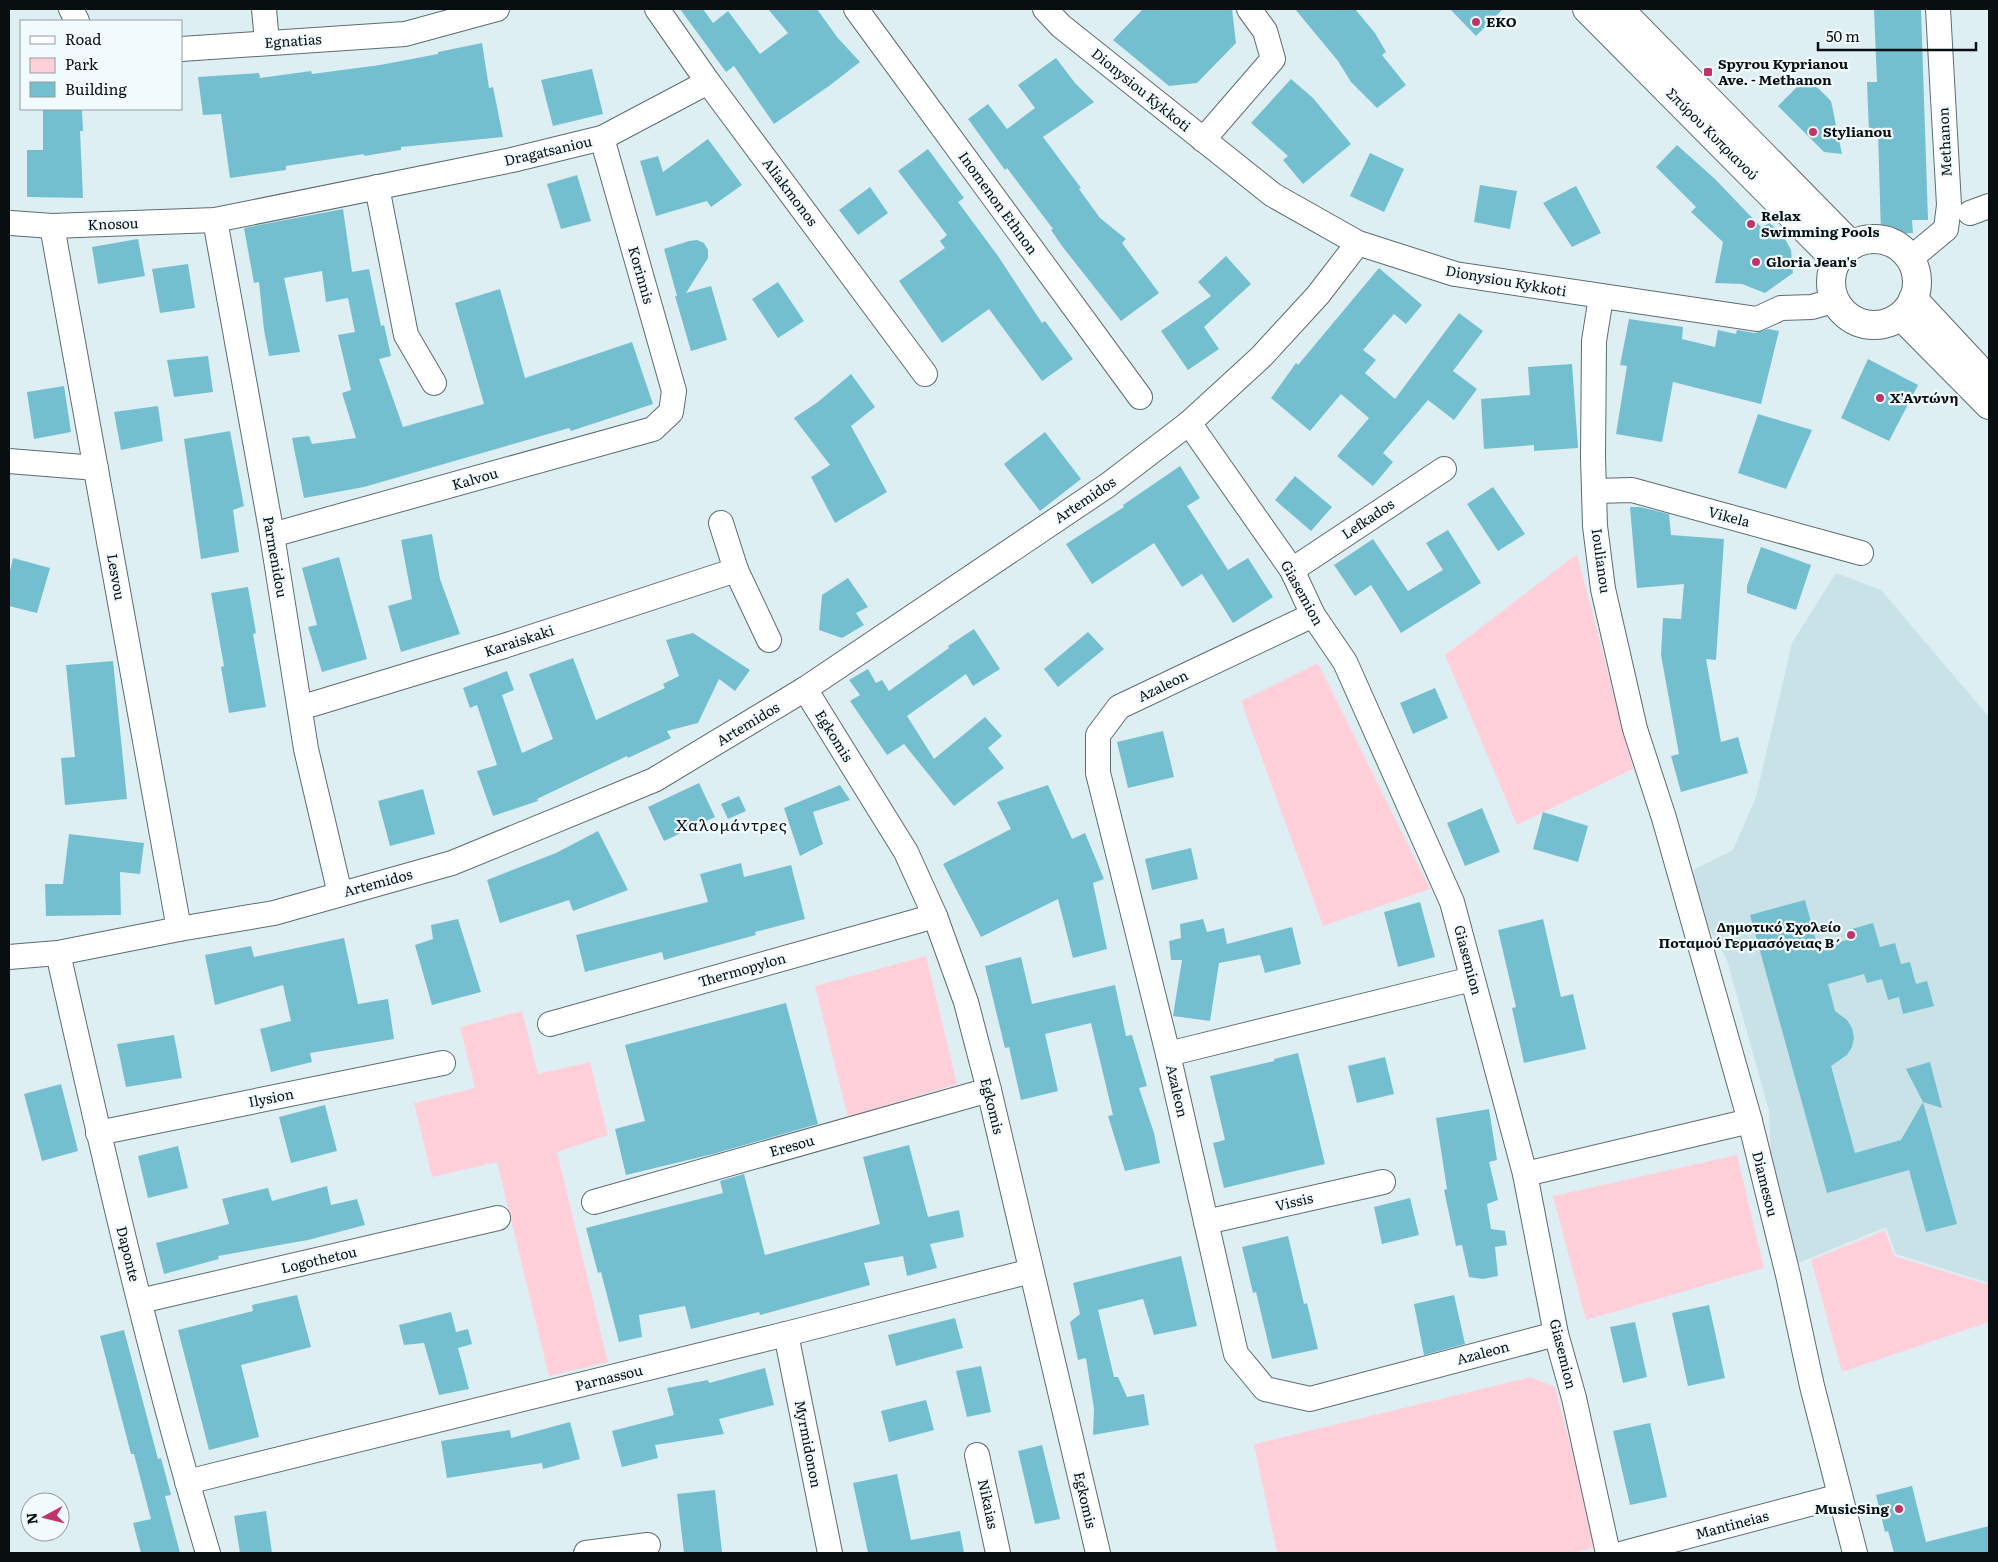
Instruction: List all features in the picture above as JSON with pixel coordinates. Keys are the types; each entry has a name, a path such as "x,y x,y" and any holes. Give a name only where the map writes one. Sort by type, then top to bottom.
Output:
{"main road":[{"name":"Σπύρου Κυπριανού","path":"1587,9 1844,253"},
{"name":"Σπύρου Κυπριανού","path":"1619,9 1844,253"},
{"path":"1872,239 1887,241 1900,248 1910,258 1916,272 1917,286 1907,308 1882,324 1868,325 1854,320 1843,312 1836,300 1832,287 1832,274 1844,253 1872,239"},
{"path":"1907,308 1989,381"},
{"path":"1907,308 1989,405"}],"street":[{"path":"264,9 266,42"},
{"name":"Egnatias","path":"182,49 405,34 497,9"},
{"name":"Aliakmonos","path":"656,9 925,374"},
{"name":"Inomenon Ethnon","path":"856,9 1140,397"},
{"name":"Dionysiou Kykkoti","path":"1045,9 1062,26 1273,195 1358,243 1455,274 1757,319 1781,308 1812,307 1836,300"},
{"path":"1203,140 1273,59 1265,31 1249,9"},
{"name":"Methanon","path":"1910,258 1946,229 1949,205 1938,9"},
{"name":"Dragatsaniou","path":"215,220 512,160 602,138 708,82"},
{"name":"Korinnis","path":"602,138 674,391 671,412"},
{"path":"377,187 406,335 434,383"},
{"name":"Knosou","path":"11,223 52,226 215,220"},
{"name":"Parmenidou","path":"215,220 272,535 306,749 340,894"},
{"name":"Lesvou","path":"52,226 180,928"},
{"name":"Artemidos","path":"9,958 58,953 180,928 274,912 340,894 452,863 654,780 805,689 1108,485 1188,423 1262,357 1318,295 1358,243"},
{"name":"Ioulianou","path":"1601,296 1594,341 1593,457 1595,526 1603,589 1635,729 1664,818"},
{"name":"Kalvou","path":"272,535 654,429 671,412"},
{"name":"Giasemion","path":"1188,423 1292,570 1313,615 1345,662 1452,902 1525,1174 1556,1334 1574,1398 1608,1553"},
{"path":"9,461 96,468"},
{"name":"Lefkados","path":"1292,570 1444,468"},
{"name":"Vikela","path":"1595,491 1632,490 1861,553"},
{"path":"721,524 736,570 769,640"},
{"name":"Karaiskaki","path":"300,708 504,646 736,570"},
{"name":"Azaleon","path":"1313,615 1119,707 1098,735 1098,773 1168,1054 1236,1354 1265,1389 1310,1399 1556,1334"},
{"name":"Egkomis","path":"805,689 906,852 935,916 966,1002 989,1090 1098,1553"},
{"name":"Diamesou","path":"1664,818 1750,1121 1788,1275 1812,1386 1855,1553"},
{"name":"Thermopylon","path":"550,1024 935,916"},
{"name":"Daponte","path":"58,953 98,1133 187,1482 208,1553"},
{"path":"1168,1054 1472,979"},
{"name":"Ilysion","path":"98,1133 444,1063"},
{"name":"Eresou","path":"594,1202 989,1090"},
{"path":"1525,1174 1750,1121"},
{"name":"Vissis","path":"1206,1222 1383,1182"},
{"name":"Logothetou","path":"140,1301 498,1218"},
{"name":"Parnassou","path":"187,1482 786,1334 1031,1271"},
{"name":"Myrmidonon","path":"786,1334 830,1553"},
{"name":"Nikaias","path":"977,1455 998,1553"},
{"name":"Mantineias","path":"1624,1553 1840,1496"},
{"path":"586,1553 648,1544"}],"shaded area":[{"name":"Δημοτικό Σχολείο Ποταμού Γερμασόγειας Β΄","path":"1836,573 1881,590 1989,717 1989,1283 1896,1254 1886,1227 1796,1264 1772,1181 1769,1111 1727,960 1699,909 1693,870 1733,850 1756,797 1792,643"}],"green space":[{"path":"1577,554 1633,769 1517,825 1445,655"},
{"path":"1318,663 1430,889 1323,926 1241,701"},
{"path":"926,956 957,1084 848,1117 815,986"},
{"path":"522,1011 538,1074 590,1062 608,1135 557,1152 608,1362 549,1376 497,1162 432,1177 414,1103 475,1088 460,1027"},
{"path":"1737,1155 1764,1268 1586,1320 1553,1196"},
{"path":"1885,1230 1894,1256 1989,1285 1989,1322 1842,1372 1811,1260"},
{"path":"1531,1377 1555,1387 1597,1547 1572,1553 1277,1553 1254,1444"}],"building":[{"path":"680,9 703,9 713,23 728,11 760,54 788,33 768,9 817,9 837,37 860,62 774,124 734,66 726,72"},
{"path":"1143,9 1232,9 1236,43 1197,83 1169,86 1113,40"},
{"path":"1295,9 1355,9 1375,33 1386,52 1382,55 1406,85 1377,108 1351,82 1338,61"},
{"name":"EKO","path":"1450,9 1503,9 1476,36"},
{"path":"1874,9 1921,9 1928,220 1912,220 1913,233 1881,234 1878,132 1869,133 1867,82 1877,82"},
{"path":"482,43 489,88 493,87 503,137 401,147 401,150 286,166 286,170 230,178 221,114 203,115 198,77 259,73 260,78 311,71 312,74 380,65"},
{"path":"1056,58 1075,83 1094,102 1043,137 1081,188 1079,189 1100,218 1126,239 1122,243 1159,293 1121,321 1062,246 1051,230 1053,229 1007,168 1005,170 968,119 988,104 1007,129 1035,108 1018,85"},
{"path":"592,69 603,114 553,126 541,80"},
{"path":"1807,77 1831,101 1842,154 1824,152 1778,106"},
{"path":"1291,79 1313,98 1351,144 1303,184 1283,160 1288,156 1251,123"},
{"path":"43,110 82,110 83,131 80,131 83,198 27,197 27,150 43,150"},
{"path":"708,139 742,185 711,207 707,201 656,216 640,161 658,156 663,172"},
{"path":"1677,145 1715,179 1761,227 1770,223 1784,237 1791,250 1793,273 1765,293 1742,284 1715,283 1723,242 1691,212 1696,207 1656,167"},
{"path":"928,149 964,198 958,202 998,256 1042,323 1045,321 1073,359 1042,381 989,309 942,343 899,281 945,248 940,241 947,235 898,171"},
{"path":"1370,153 1404,169 1384,212 1350,196"},
{"path":"577,175 591,221 561,229 547,184"},
{"path":"1480,185 1517,191 1510,229 1474,222"},
{"path":"1576,186 1601,233 1572,247 1543,203"},
{"path":"870,187 888,213 858,235 839,210"},
{"path":"343,209 352,272 369,269 381,326 384,325 391,356 379,359 403,427 484,404 455,303 500,289 525,378 632,342 653,404 571,431 569,428 364,487 304,498 292,438 309,436 312,444 356,438 342,393 351,390 338,335 355,332 348,298 326,302 322,271 284,278 300,352 269,356 259,282 254,283 244,228"},
{"path":"138,239 145,276 98,284 92,247"},
{"path":"697,240 704,243 708,250 708,258 686,293 711,286 727,340 691,351 664,249"},
{"path":"1226,256 1251,284 1204,327 1219,349 1188,370 1161,331 1211,296 1198,282"},
{"path":"188,264 195,308 160,313 152,269"},
{"path":"1379,268 1422,305 1406,324 1394,314 1363,350 1376,360 1365,373 1395,399 1459,313 1483,331 1453,371 1477,389 1454,420 1428,400 1383,453 1393,462 1373,486 1337,456 1369,418 1341,394 1310,431 1271,398 1296,363 1298,365"},
{"path":"778,282 804,321 778,338 752,299"},
{"path":"1629,319 1683,327 1682,339 1715,347 1718,330 1736,334 1737,330 1755,333 1768,329 1779,331 1761,404 1673,382 1662,442 1616,434 1627,366 1620,365"},
{"path":"208,356 213,392 174,397 167,360"},
{"name":"Χ'Αντώνη","path":"1868,359 1918,385 1889,441 1841,418"},
{"path":"1572,364 1578,448 1534,451 1534,445 1484,449 1481,399 1530,395 1528,367"},
{"path":"851,374 875,407 851,426 887,492 835,523 811,477 830,465 794,418 818,402"},
{"path":"64,386 71,432 34,439 27,392"},
{"path":"158,406 163,441 121,450 114,412"},
{"path":"1758,414 1812,430 1786,489 1738,473"},
{"path":"230,431 244,506 233,510 239,552 201,559 184,439"},
{"path":"1045,432 1081,479 1040,511 1004,464"},
{"path":"1180,466 1200,498 1187,506 1228,570 1248,558 1273,597 1233,623 1202,574 1182,587 1154,543 1092,584 1066,544 1124,507 1123,505"},
{"path":"1295,476 1332,507 1311,531 1275,500"},
{"path":"1493,487 1525,534 1498,551 1467,504"},
{"path":"1630,507 1640,507 1669,514 1671,535 1724,539 1716,660 1706,659 1721,742 1738,737 1748,773 1681,792 1671,756 1679,754 1661,655 1663,618 1681,619 1684,584 1637,588"},
{"path":"1448,530 1481,583 1401,633 1371,585 1355,596 1334,565 1373,539 1408,591 1443,570 1426,543"},
{"path":"432,534 440,579 460,634 401,652 388,606 412,599 401,540"},
{"path":"1761,547 1811,565 1796,610 1747,593 1747,586"},
{"path":"339,557 367,659 322,672 308,627 317,625 302,568"},
{"path":"13,558 50,568 37,613 9,606 9,575"},
{"path":"848,578 868,607 856,613 864,625 842,638 819,630 822,595"},
{"path":"248,587 256,633 253,634 266,707 229,713 221,667 224,666 211,593"},
{"path":"974,629 1000,669 973,686 966,674 907,716 934,759 985,717 1002,736 988,748 1004,768 954,806 904,744 887,755 850,701 860,695 849,680 868,669 876,683 882,680 889,691 949,648 948,646"},
{"path":"1088,632 1104,649 1058,687 1044,669"},
{"path":"693,633 750,670 735,691 719,679 698,723 667,731 671,738 628,758 627,756 537,799 538,801 493,816 477,771 497,765 477,705 470,708 463,688 507,671 514,690 502,695 522,753 553,739 529,674 573,658 596,720 665,688 663,684 679,676 666,640"},
{"path":"113,661 127,799 65,805 61,758 75,757 66,665"},
{"path":"1435,688 1448,718 1413,734 1400,703"},
{"path":"1163,731 1174,777 1128,788 1117,742"},
{"path":"699,783 715,817 664,841 648,807"},
{"path":"840,785 850,800 813,812 823,844 800,856 784,808"},
{"path":"1048,785 1072,839 1085,833 1104,879 1093,883 1107,949 1073,958 1058,899 981,937 943,864 1011,829 997,802"},
{"path":"423,789 435,834 390,846 378,801"},
{"path":"739,796 746,811 728,819 721,804"},
{"path":"1482,808 1500,852 1465,866 1447,823"},
{"path":"1543,812 1588,826 1578,862 1533,849"},
{"path":"598,831 628,890 573,911 569,900 500,923 487,880 556,853"},
{"path":"69,834 144,843 140,874 120,872 121,915 46,916 45,884 63,884"},
{"path":"1191,848 1198,879 1152,890 1145,859"},
{"path":"741,863 744,877 791,865 805,919 755,932 756,935 664,960 662,952 585,972 576,935 708,902 700,874"},
{"path":"1805,900 1818,948 1854,938 1852,929 1873,923 1880,947 1895,943 1901,964 1910,962 1916,984 1927,981 1934,1006 1903,1014 1899,997 1888,1000 1882,979 1867,983 1864,974 1828,984 1835,1011 1847,1020 1852,1028 1854,1038 1852,1047 1847,1055 1831,1066 1855,1153 1901,1140 1923,1102 1957,1224 1926,1232 1909,1170 1827,1193 1750,915"},
{"path":"1420,902 1435,957 1398,967 1384,912"},
{"path":"458,919 481,992 432,1005 415,945 433,939 431,925"},
{"path":"1203,919 1207,932 1224,928 1227,944 1292,927 1301,964 1265,973 1260,955 1219,963 1210,1021 1173,1016 1182,960 1171,960 1169,941 1181,938 1180,924"},
{"path":"1543,919 1561,997 1573,994 1586,1049 1524,1063 1512,1008 1516,1007 1498,930"},
{"path":"344,938 358,1004 388,999 394,1039 310,1053 312,1062 271,1072 260,1029 291,1021 283,985 215,1005 205,955 251,946 254,957"},
{"path":"1021,957 1032,1004 1115,985 1126,1036 1132,1035 1147,1086 1139,1088 1154,1133 1160,1163 1125,1171 1108,1116 1113,1115 1091,1023 1045,1034 1058,1091 1021,1100 1009,1047 1005,1048 985,966"},
{"path":"786,1003 818,1124 713,1154 626,1175 615,1129 645,1121 625,1045"},
{"path":"174,1035 182,1078 126,1087 117,1044"},
{"path":"1298,1053 1325,1164 1224,1188 1213,1143 1225,1140 1210,1076 1274,1061 1274,1059"},
{"path":"1385,1057 1394,1094 1357,1103 1348,1066"},
{"path":"1930,1062 1942,1108 1923,1102 1906,1069"},
{"path":"61,1084 78,1151 42,1161 24,1094"},
{"path":"325,1105 337,1151 291,1163 279,1117"},
{"path":"1489,1109 1497,1160 1489,1162 1498,1200 1487,1204 1491,1229 1505,1231 1507,1245 1495,1247 1498,1276 1483,1279 1469,1277 1462,1245 1456,1246 1444,1190 1447,1189 1436,1118"},
{"path":"909,1145 928,1217 959,1210 964,1237 930,1244 937,1268 907,1276 903,1256 864,1263 870,1285 760,1315 759,1312 691,1329 685,1306 639,1315 642,1337 619,1342 601,1272 598,1273 586,1228 723,1193 720,1181 744,1174 765,1255 880,1224 863,1157"},
{"path":"178,1146 188,1188 148,1198 138,1156"},
{"path":"327,1186 331,1205 357,1199 365,1225 308,1240 218,1256 219,1259 164,1274 156,1243 229,1224 222,1199 268,1188 272,1201"},
{"path":"1410,1198 1419,1235 1382,1244 1374,1207"},
{"path":"1288,1236 1304,1304 1307,1303 1318,1349 1272,1359 1256,1292 1253,1293 1242,1247"},
{"path":"1181,1256 1197,1326 1154,1335 1143,1299 1098,1310 1114,1377 1118,1377 1127,1397 1144,1394 1149,1425 1093,1435 1094,1409 1086,1358 1078,1360 1070,1322 1080,1314 1073,1283"},
{"path":"297,1295 311,1347 241,1365 259,1437 209,1450 178,1330 253,1311 252,1305"},
{"path":"1454,1295 1465,1344 1424,1355 1414,1304"},
{"path":"1709,1305 1725,1378 1688,1386 1672,1313"},
{"path":"451,1312 456,1332 468,1329 472,1344 458,1348 469,1389 439,1395 424,1343 404,1345 399,1325"},
{"path":"955,1318 963,1348 896,1366 888,1335"},
{"path":"1635,1322 1647,1377 1623,1383 1610,1327"},
{"path":"124,1330 158,1459 161,1458 171,1495 165,1496 180,1553 141,1553 133,1523 151,1519 134,1454 131,1454 100,1336"},
{"path":"981,1366 991,1412 967,1417 956,1371"},
{"path":"765,1368 774,1405 719,1419 724,1434 655,1445 658,1458 622,1467 612,1431 674,1415 667,1388 708,1380 709,1383"},
{"path":"926,1400 934,1430 889,1442 881,1411"},
{"path":"570,1422 580,1459 543,1469 542,1463 447,1478 441,1441 510,1430 511,1438"},
{"path":"1650,1423 1667,1497 1630,1505 1613,1431"},
{"path":"1042,1445 1060,1519 1035,1524 1018,1451"},
{"path":"897,1474 911,1540 960,1531 964,1553 868,1553 853,1483"},
{"path":"1912,1486 1926,1542 1989,1526 1989,1553 1894,1553 1888,1531 1885,1532 1876,1495"},
{"path":"715,1490 722,1552 684,1553 677,1494"},
{"path":"266,1511 272,1553 240,1553 234,1516"}],"place":[{"name":"EKO","path":"1476,22"},
{"name":"Spyrou Kyprianou Ave. - Methanon","path":"1708,72"},
{"name":"Stylianou","path":"1813,132"},
{"name":"Relax Swimming Pools","path":"1751,224"},
{"name":"Gloria Jean's","path":"1756,262"},
{"name":"Χ'Αντώνη","path":"1880,398"},
{"name":"Δημοτικό Σχολείο Ποταμού Γερμασόγειας Β΄","path":"1851,935"},
{"name":"MusicSing","path":"1899,1509"}],"district":[{"name":"Χαλομάντρες","path":"732,825"}]}
